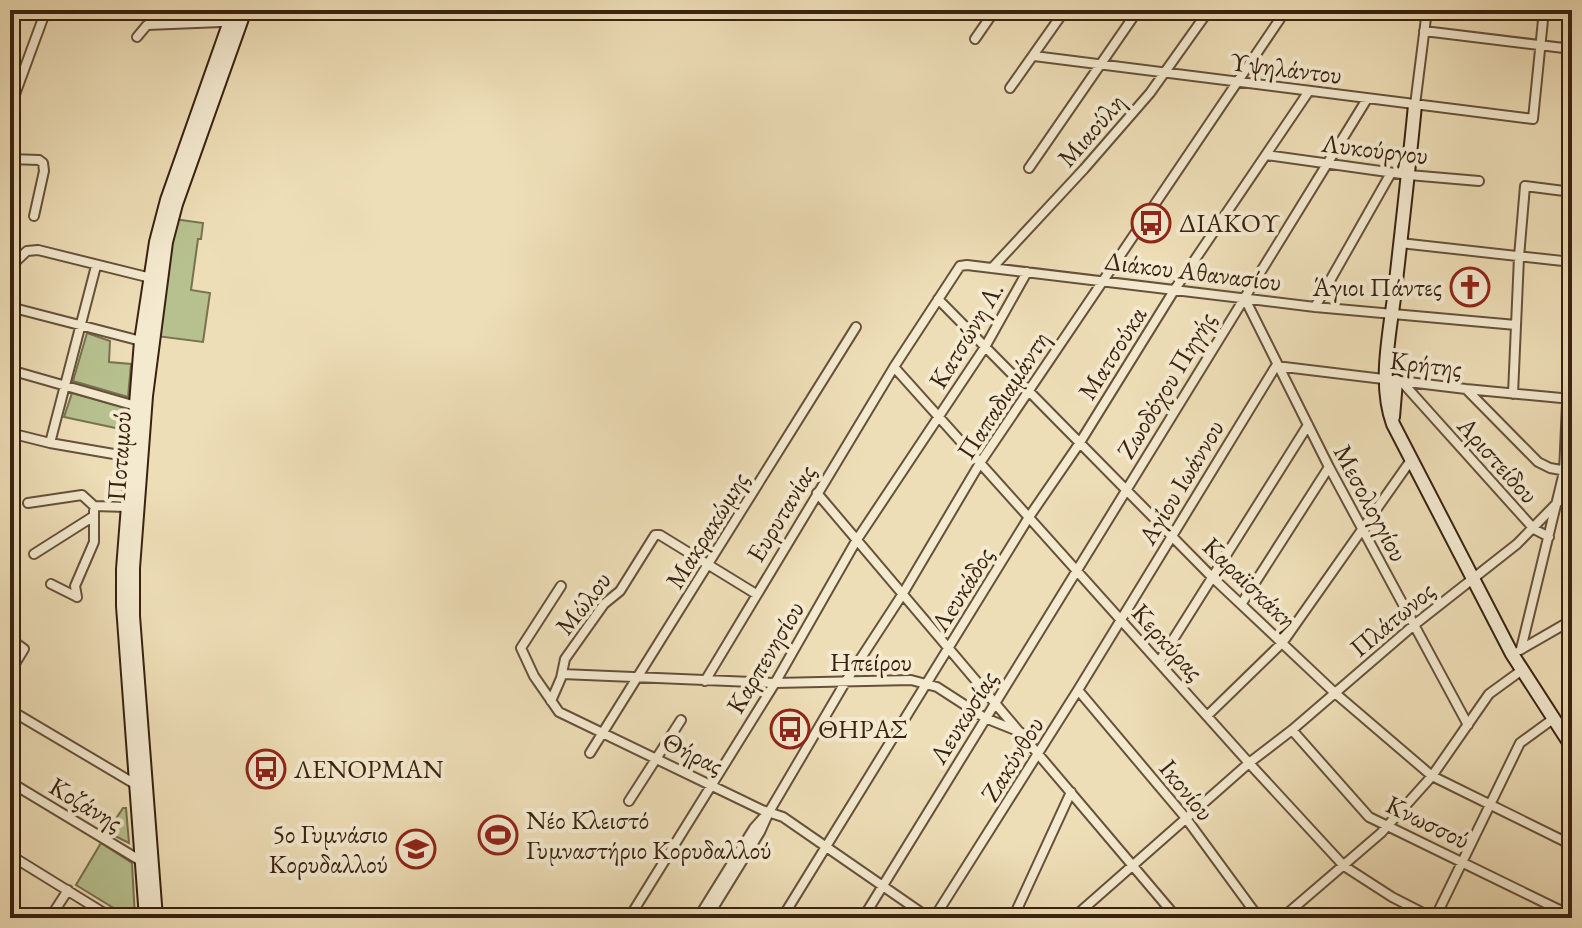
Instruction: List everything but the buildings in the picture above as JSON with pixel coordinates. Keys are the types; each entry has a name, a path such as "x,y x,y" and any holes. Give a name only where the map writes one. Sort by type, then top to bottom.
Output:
{"street":[{"path":"10,108 46,10"},
{"path":"221,10 221,46"},
{"name":"Ποταμού","path":"156,918 133,606 151,278 163,211 234,10"},
{"name":"Ποταμού","path":"146,918 123,606 127,507 136,406 166,242 176,204 245,10"},
{"path":"975,39 995,10"},
{"path":"1010,88 1065,10"},
{"path":"1029,168 1138,10"},
{"name":"Μιαούλη","path":"992,268 1084,169 1165,74 1209,10"},
{"name":"Παπαδιαμάντη","path":"707,918 846,681 902,595 980,463 1286,10"},
{"path":"1427,10 1393,313 1395,381 1386,401 1393,424 1472,579 1516,652 1522,670 1572,747"},
{"path":"1540,45 1544,10"},
{"path":"137,37 147,25 221,22"},
{"path":"1424,31 1572,49"},
{"name":"Υψηλάντου","path":"1034,56 1533,119 1540,45"},
{"name":"Ματσούκα","path":"1029,517 1079,444 1175,289 1309,91"},
{"name":"Ζωοδόχου Πηγής","path":"1076,571 1367,99"},
{"name":"Λυκούργου","path":"1266,155 1391,173 1479,181"},
{"path":"10,159 39,160 43,163 34,216"},
{"path":"1315,307 1391,173"},
{"path":"1513,394 1525,186 1572,192"},
{"path":"1400,243 1572,262"},
{"path":"10,267 32,250 151,278"},
{"path":"50,443 96,266"},
{"name":"Διάκου Αθανασίου","path":"960,266 1315,307 1516,325"},
{"name":"Ευρυτανίας","path":"705,681 894,367 960,266"},
{"name":"Κατσώνη Λ.","path":"938,418 985,347 1027,272"},
{"path":"1516,652 1568,472 1572,290"},
{"name":"Μεσολογγίου","path":"1244,297 1276,366 1468,725"},
{"name":"Καραϊσκάκη","path":"938,299 1212,577 1335,693 1432,776 1572,845"},
{"path":"10,307 146,343"},
{"name":"Μακρακώμης","path":"590,753 856,327"},
{"name":"Κρήτης","path":"1276,366 1569,399"},
{"name":"Αγίου Ιωάννου","path":"1122,620 1276,366"},
{"name":"Κερκύρας","path":"894,367 1344,866 1392,897 1434,918"},
{"path":"10,370 136,406"},
{"name":"Αριστείδου","path":"1395,381 1534,529 1549,537"},
{"path":"1466,389 1538,462 1568,472"},
{"name":"Καρπενησίου","path":"629,918 775,683 856,541 938,418"},
{"path":"1159,662 1308,425"},
{"path":"10,433 131,457"},
{"path":"1207,716 1283,642 1411,460"},
{"path":"1242,603 1329,467"},
{"path":"817,493 1021,733"},
{"path":"28,503 82,495 94,511 94,542 75,586 77,597 51,584"},
{"name":"Πλάτωνος","path":"1073,918 1185,817 1534,529 1558,502"},
{"path":"34,554 94,511 127,507"},
{"name":"Λeυκάδος","path":"782,918 1029,517"},
{"name":"Μώλου","path":"551,701 565,659 604,604 620,591 656,535 709,566"},
{"path":"709,566 756,594"},
{"name":"Λευκωσίας","path":"884,885 1076,571"},
{"name":"Θήρας","path":"561,586 521,648 529,667 559,712 783,817 932,918"},
{"name":"Ζακύνθου","path":"932,918 1122,620"},
{"path":"1516,652 1572,620"},
{"path":"10,639 24,649 10,672"},
{"path":"1282,918 1388,825 1432,776 1489,694 1522,670"},
{"name":"Ηπείρου","path":"562,674 775,683 911,680 926,683 985,718 1021,733 1177,918"},
{"name":"Ικονίου","path":"1078,690 1185,817 1259,918"},
{"path":"10,710 135,784"},
{"path":"1434,918 1520,743 1553,719"},
{"path":"629,801 681,720"},
{"name":"Κνωσσού","path":"1292,730 1369,817 1572,916"},
{"name":"Κοζάνης","path":"10,782 141,861"},
{"path":"1013,918 1071,792"},
{"name":"Παπαδιαμάντη","path":"698,918 754,828 769,812"},
{"path":"10,855 112,918"},
{"path":"863,918 884,885"},
{"path":"50,918 68,890"}],"green space":[{"path":"174,219 203,223 191,290 210,293 203,342 156,336"},
{"path":"87,333 110,341 109,362 131,364 128,397 73,381"},
{"path":"72,393 126,408 125,430 64,417"},
{"path":"126,808 129,843 107,832"},
{"path":"101,843 132,863 135,918 130,918 76,885"}],"place":[{"name":"ΔΙΑΚΟΥ","path":"1151,223"},
{"name":"Άγιοι Πάντες","path":"1470,287"},
{"name":"ΘΗΡΑΣ","path":"790,729"},
{"name":"ΛΕΝΟΡΜΑΝ","path":"266,769"},
{"name":"Νέο Κλειστό Γυμναστήριο Κορυδαλλού","path":"498,835"},
{"name":"5ο Γυμνάσιο Κορυδαλλού","path":"416,849"}]}
